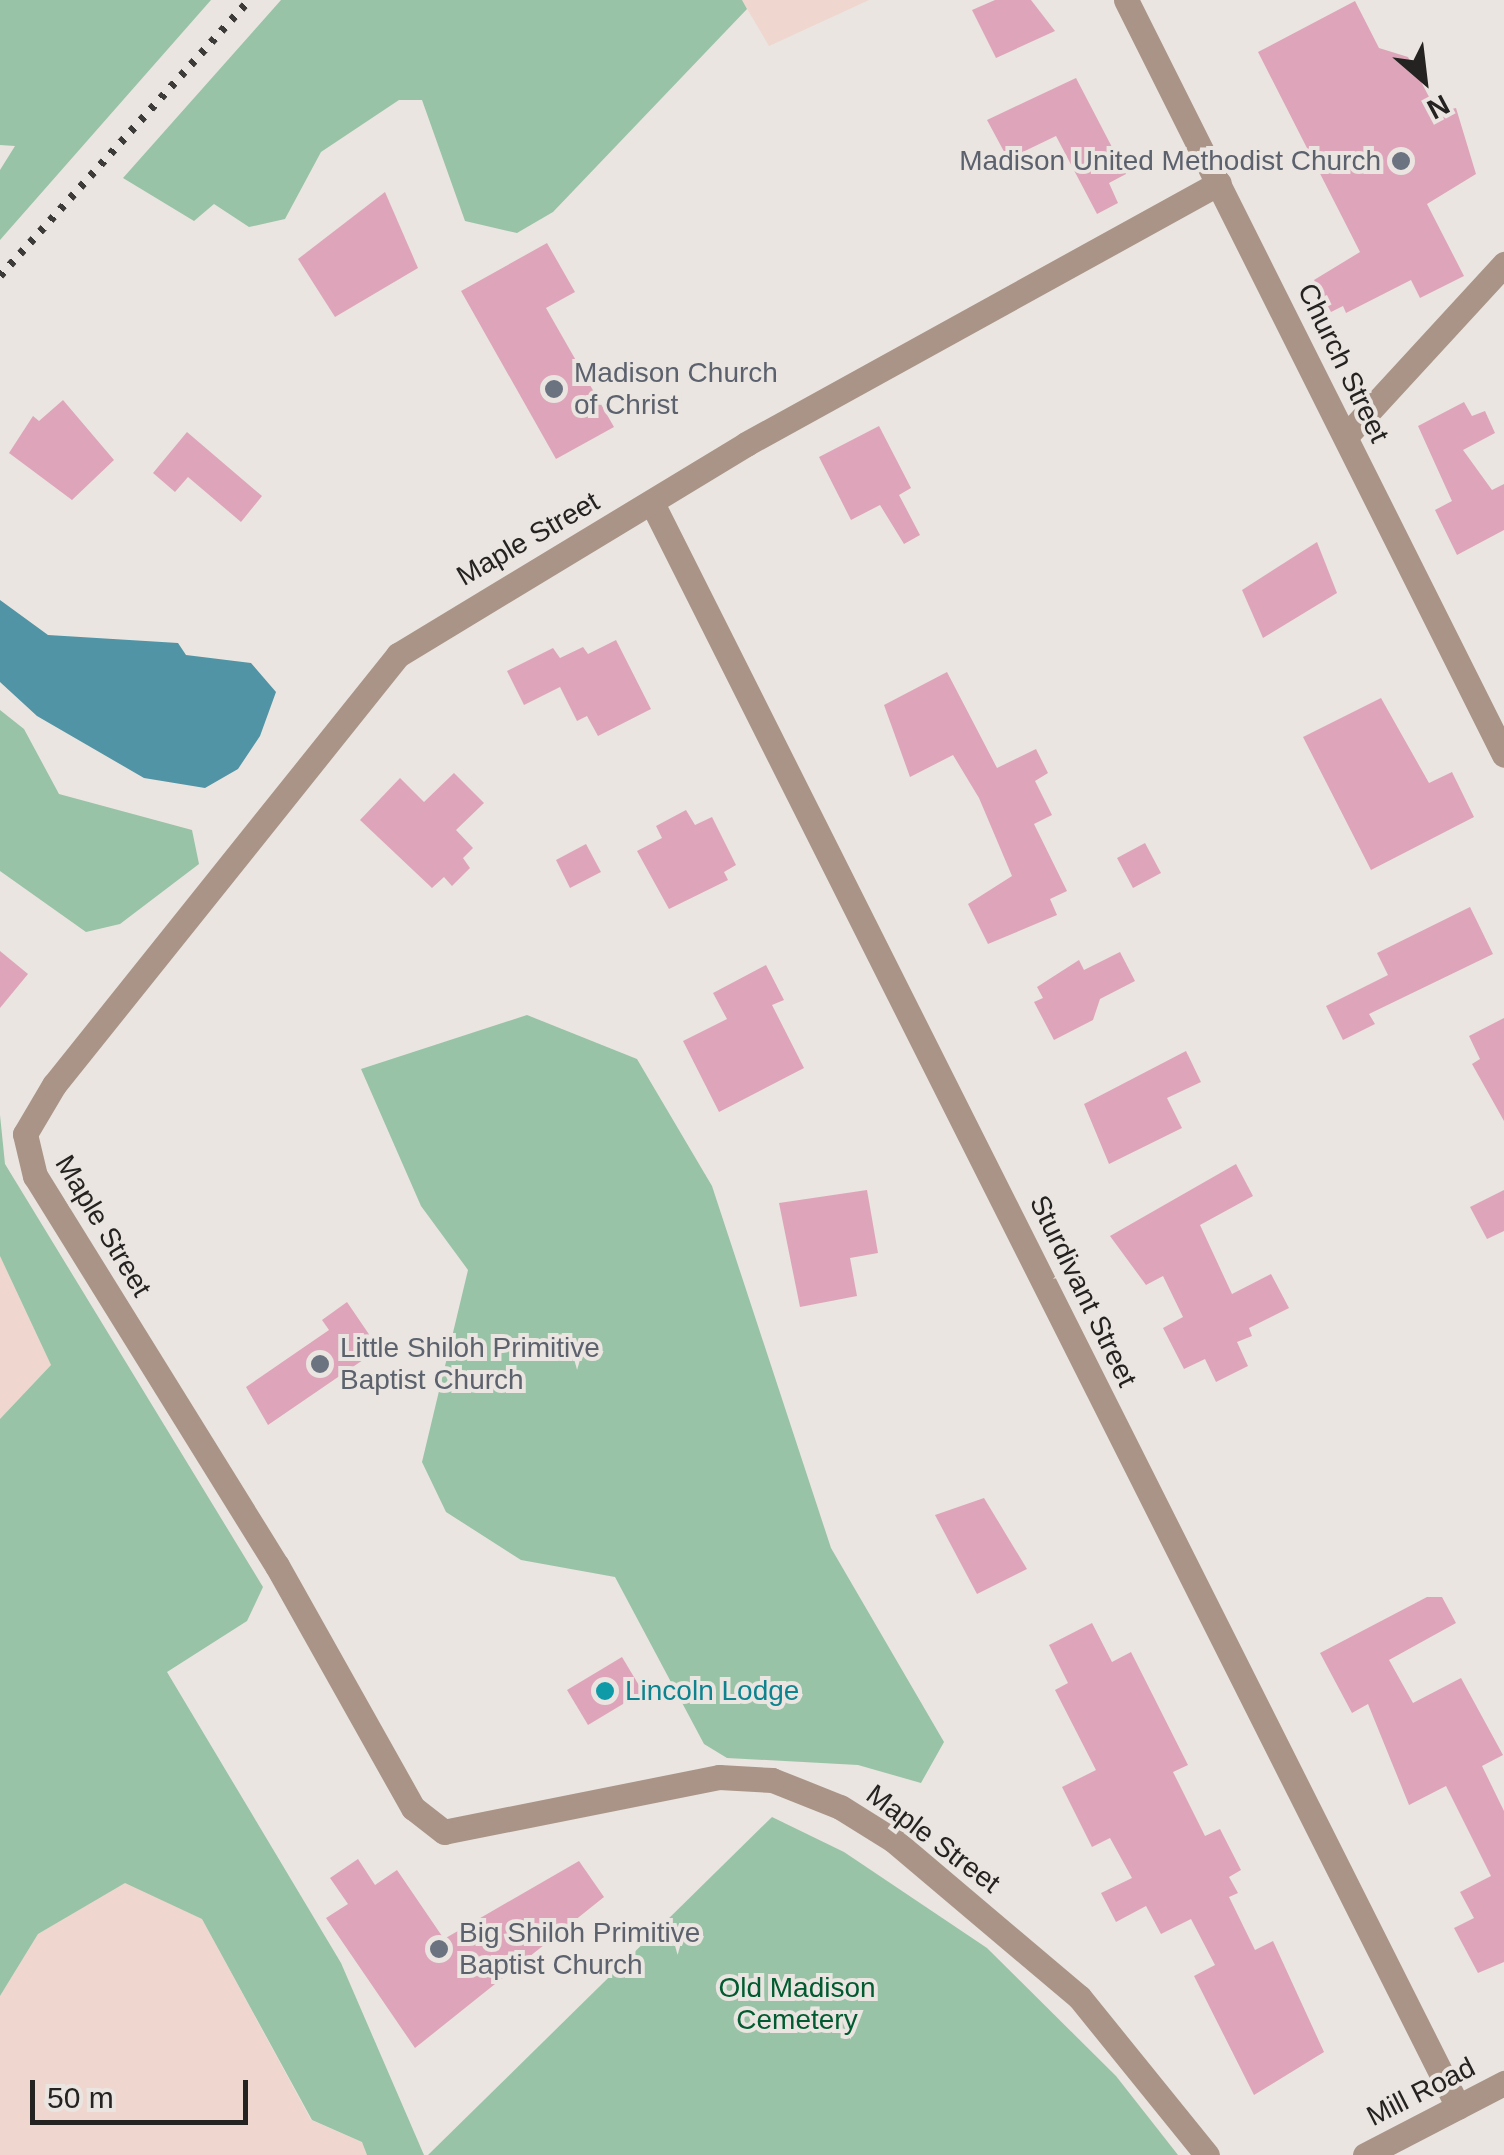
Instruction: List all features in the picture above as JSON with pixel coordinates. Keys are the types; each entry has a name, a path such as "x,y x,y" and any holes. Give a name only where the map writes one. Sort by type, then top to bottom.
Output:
{"street":[{"name":"Church Street","path":"1126,0 1502,746"},
{"name":"Maple Street","path":"1207,2155 1078,1997 893,1840 840,1807 772,1780 719,1776 444,1832 413,1808 27,1157 25,1134 54,1084 398,655 652,503 1218,184"},
{"path":"1346,436 1504,264"},
{"name":"Sturdivant Street","path":"652,503 1458,2107"},
{"name":"Mill Road","path":"1366,2155 1504,2083"}],"shaded area":[{"path":"742,0 869,0 769,46"},
{"path":"0,1256 51,1365 0,1419"},
{"path":"125,1882 202,1919 311,2120 362,2142 367,2155 0,2155 0,1996 38,1934"}],"green space":[{"path":"0,0 211,0 0,240 0,170 15,146 0,145"},
{"path":"281,0 742,0 747,9 553,212 517,233 465,221 422,100 399,100 321,152 285,219 249,227 214,204 194,221 123,178"},
{"path":"0,710 24,729 59,794 192,830 199,864 120,924 86,932 0,871"},
{"path":"527,1015 637,1059 712,1186 831,1548 944,1742 921,1783 858,1765 727,1758 704,1744 615,1577 521,1560 446,1512 422,1462 468,1270 421,1206 361,1069"},
{"path":"0,1115 5,1164 263,1587 247,1621 167,1672 341,1963 424,2155 367,2155 362,2142 312,2120 202,1919 125,1883 38,1934 0,1996 0,1419 51,1365 0,1256"},
{"name":"Old Madison Cemetery","path":"772,1817 844,1852 987,1948 1116,2076 1178,2155 428,2155"}],"water":[{"path":"0,600 48,635 178,643 186,655 251,663 276,692 260,736 238,769 205,788 144,778 37,716 0,682"}],"building":[{"path":"995,0 1031,0 1055,31 996,58 972,10"},
{"name":"Madison United Methodist Church","path":"1355,1 1379,48 1408,57 1437,112 1456,108 1476,174 1427,204 1464,276 1420,298 1411,280 1346,313 1343,306 1331,312 1314,280 1360,252 1258,52"},
{"path":"1076,78 1126,174 1109,183 1118,203 1097,214 1056,136 1008,159 987,120"},
{"path":"385,192 418,268 335,317 298,259"},
{"name":"Madison Church of Christ","path":"547,243 575,292 546,308 614,427 556,459 461,291"},
{"path":"63,400 114,460 72,500 9,453 33,416 39,421"},
{"path":"1464,402 1472,416 1485,411 1495,433 1463,450 1492,490 1504,484 1504,530 1457,555 1435,510 1452,501 1418,426"},
{"path":"879,426 911,488 899,495 920,535 904,544 880,505 851,520 819,457"},
{"path":"187,432 262,496 241,522 188,477 175,492 153,473"},
{"path":"1317,542 1337,593 1263,638 1242,590"},
{"path":"616,640 651,709 598,736 587,716 577,721 560,687 524,705 507,671 553,648 560,658 583,647 588,654"},
{"path":"947,672 997,768 1036,749 1048,773 1035,781 1052,815 1034,824 1067,891 1050,899 1057,915 988,944 968,904 1012,876 979,798 953,755 910,777 884,705"},
{"path":"1381,698 1429,783 1452,772 1474,817 1371,870 1303,737"},
{"path":"454,773 484,803 456,830 473,848 463,858 470,868 452,886 444,877 432,888 360,820 400,778 424,802"},
{"path":"686,810 695,825 712,817 736,865 724,872 728,880 669,909 637,851 662,838 656,826"},
{"path":"1145,843 1161,873 1133,888 1117,858"},
{"path":"586,844 601,872 570,888 556,860"},
{"path":"1470,907 1493,954 1369,1014 1375,1024 1343,1040 1326,1006 1388,975 1377,953"},
{"path":"0,951 28,974 0,1008"},
{"path":"1120,952 1135,981 1100,999 1093,1020 1054,1040 1034,1002 1043,998 1037,987 1079,960 1084,970"},
{"path":"766,965 784,1000 772,1005 804,1068 719,1112 683,1041 727,1019 713,993"},
{"path":"1504,1018 1504,1121 1472,1064 1480,1059 1469,1036"},
{"path":"1186,1051 1201,1082 1167,1098 1182,1128 1109,1164 1084,1104"},
{"path":"1236,1164 1253,1196 1200,1225 1232,1294 1271,1274 1289,1308 1249,1328 1252,1336 1237,1342 1248,1366 1216,1382 1205,1359 1184,1369 1163,1328 1183,1317 1163,1276 1146,1285 1110,1236"},
{"path":"867,1190 878,1253 850,1258 857,1296 800,1307 779,1203"},
{"path":"1504,1190 1504,1231 1487,1239 1470,1207"},
{"name":"Little Shiloh Primitive Baptist Church","path":"347,1302 379,1349 268,1425 246,1387 329,1330 322,1320"},
{"path":"984,1498 1027,1569 977,1594 935,1515"},
{"path":"1427,1597 1442,1597 1456,1623 1389,1660 1413,1703 1461,1678 1503,1755 1482,1766 1504,1811 1504,1962 1478,1973 1454,1928 1474,1918 1460,1892 1491,1876 1446,1786 1409,1805 1368,1704 1352,1713 1320,1653"},
{"path":"1092,1623 1112,1662 1131,1652 1188,1765 1173,1772 1205,1836 1220,1829 1241,1870 1229,1877 1238,1893 1229,1897 1255,1950 1273,1941 1324,2052 1254,2095 1194,1976 1215,1965 1191,1919 1161,1934 1146,1906 1116,1922 1101,1893 1132,1878 1110,1838 1092,1847 1062,1787 1096,1770 1055,1690 1068,1683 1049,1645"},
{"name":"Lincoln Lodge","path":"622,1657 643,1692 588,1725 567,1690"},
{"name":"Big Shiloh Primitive Baptist Church","path":"358,1859 375,1885 397,1870 444,1939 579,1861 604,1897 415,2048 326,1918 348,1904 330,1878"}],"railway":[{"path":"0,276 249,0"}],"place":[{"name":"Madison United Methodist Church","path":"1401,161"},
{"name":"Madison Church of Christ","path":"554,389"},
{"name":"Little Shiloh Primitive Baptist Church","path":"320,1364"},
{"name":"Lincoln Lodge","path":"605,1691"},
{"name":"Big Shiloh Primitive Baptist Church","path":"439,1949"}]}
